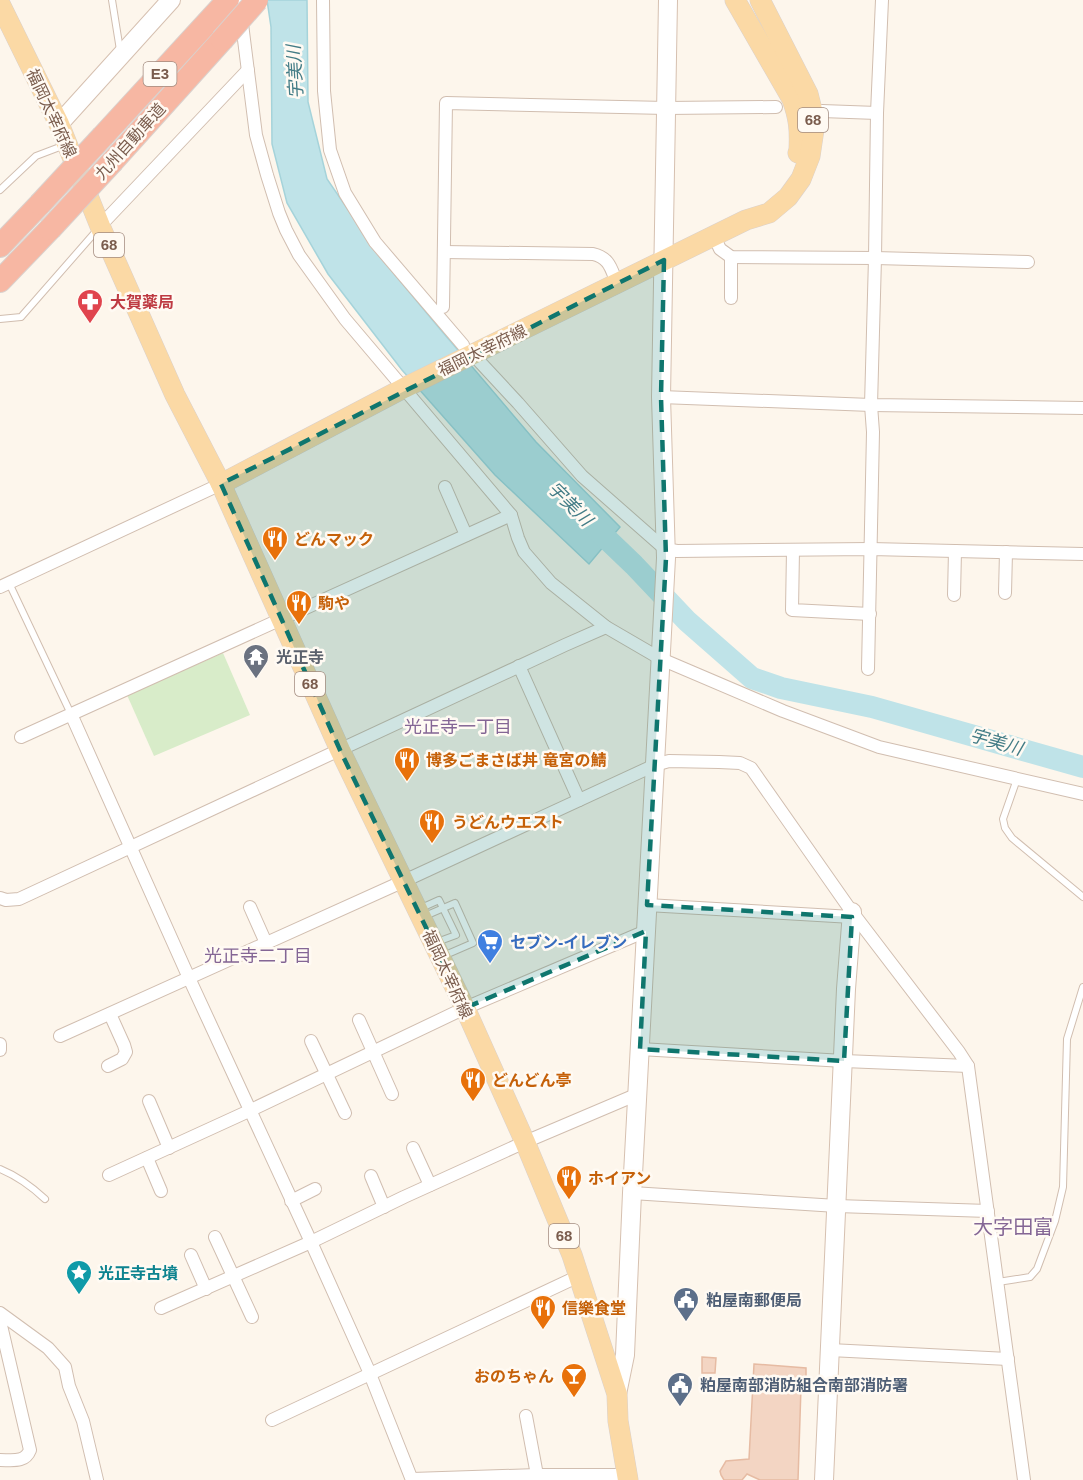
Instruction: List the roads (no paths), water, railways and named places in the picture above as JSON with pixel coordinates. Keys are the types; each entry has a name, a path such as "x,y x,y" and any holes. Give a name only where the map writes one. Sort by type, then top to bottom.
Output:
{"highway":[{"name":"九州自動車道","path":"7,273 50,229 257,0"},
{"name":"九州自動車道","path":"4,241 223,6"}],"main road":[{"name":"福岡太宰府線","path":"735,0 792,99 800,128 799,150 780,191 746,220"},
{"name":"福岡太宰府線","path":"221,484 472,354 746,220 769,213 788,197 801,179 810,156 814,129 813,114 808,94 760,0"},
{"name":"福岡太宰府線","path":"0,4 7,35 59,124 100,226 175,395 221,484 340,750 465,1008 525,1142 579,1276 617,1394 618,1421 628,1478"}],"street":[{"path":"59,124 171,0"},
{"path":"239,0 256,135 286,230 299,255 345,319 511,515 524,552 551,583 606,627 661,651 783,711 879,747 1083,794"},
{"path":"323,0 324,91 330,150 345,193 375,242 582,476 666,554"},
{"path":"617,1394 625,1355 666,554 661,397 668,0"},
{"path":"868,669 877,113 882,0"},
{"path":"100,226 248,70"},
{"path":"443,307 446,103 666,108 776,107"},
{"path":"822,111 877,113"},
{"path":"714,236 720,249 731,257 1028,262"},
{"path":"444,252 593,254 607,260 617,283"},
{"path":"731,257 731,298"},
{"path":"661,397 871,405 1083,408"},
{"path":"5,585 221,484"},
{"path":"445,487 466,535"},
{"path":"21,737 511,515"},
{"path":"666,554 677,551 871,549 1083,554"},
{"path":"793,550 792,610 870,614"},
{"path":"954,595 955,551"},
{"path":"1005,593 1006,552"},
{"path":"0,898 19,899 606,627"},
{"path":"519,666 579,800"},
{"path":"71,714 370,1374 412,1480 537,1474 628,1478"},
{"path":"60,1036 655,765 669,760 730,762 751,768 852,914 968,1066 1024,1480"},
{"path":"647,905 852,914"},
{"path":"250,907 266,943"},
{"path":"824,1480 846,989 852,914"},
{"path":"109,1175 465,1008 646,931"},
{"path":"108,1066 122,1059 126,1052 110,1014"},
{"path":"359,1020 392,1094"},
{"path":"311,1041 345,1113"},
{"path":"0,1044 0,1050"},
{"path":"640,1049 968,1066"},
{"path":"161,1308 311,1242 525,1142 638,1094"},
{"path":"149,1101 169,1148"},
{"path":"413,1148 430,1185"},
{"path":"147,1158 161,1191"},
{"path":"371,1176 384,1207"},
{"path":"291,1200 315,1189"},
{"path":"632,1193 837,1206 988,1211"},
{"path":"216,1237 252,1317"},
{"path":"191,1255 206,1289"},
{"path":"272,1420 579,1276"},
{"path":"0,1317 30,1450 23,1460 0,1460"},
{"path":"0,1317 48,1348 65,1367 69,1386 83,1421 97,1480"},
{"path":"830,1350 1008,1359"},
{"path":"526,1416 537,1474"}],"lane":[{"path":"112,0 121,56"},
{"path":"0,190 36,156 68,144"},
{"path":"0,319 21,317 100,226"},
{"path":"5,585 71,714"},
{"path":"1017,779 1003,819 1005,828 1012,838 1083,897"},
{"path":"420,914 455,903 473,943 437,950"},
{"path":"437,950 456,934 443,908"},
{"path":"998,1282 1030,1277 1037,1269 1055,1221 1063,1187 1067,1039 1083,987"},
{"path":"0,1169 17,1177 45,1199"}],"water":[{"path":"267,0 307,0 308,102 327,179 381,258 440,329 536,442 620,527 589,564 495,475 402,370 328,274 287,203 272,144 271,27"}],"waterway":[{"name":"宇美川","path":"586,519 687,621 752,678 781,688 872,707 1083,767"}],"place":[{"name":"大賀薬局","path":"90,325"},
{"name":"どんマック","path":"275,562"},
{"name":"駒や","path":"299,626"},
{"name":"光正寺","path":"256,680"},
{"name":"博多ごまさば丼 竜宮の鯖","path":"407,783"},
{"name":"うどんウエスト","path":"432,845"},
{"name":"セブン-イレブン","path":"490,965"},
{"name":"どんどん亭","path":"473,1103"},
{"name":"ホイアン","path":"569,1201"},
{"name":"光正寺古墳","path":"79,1296"},
{"name":"粕屋南郵便局","path":"686,1323"},
{"name":"信樂食堂","path":"543,1331"},
{"name":"おのちゃん","path":"574,1399"},
{"name":"粕屋南部消防組合南部消防署","path":"680,1408"}],"district":[{"name":"光正寺一丁目","path":"458,727"},
{"name":"光正寺二丁目","path":"258,956"},
{"name":"大字田富","path":"1013,1227"}]}
